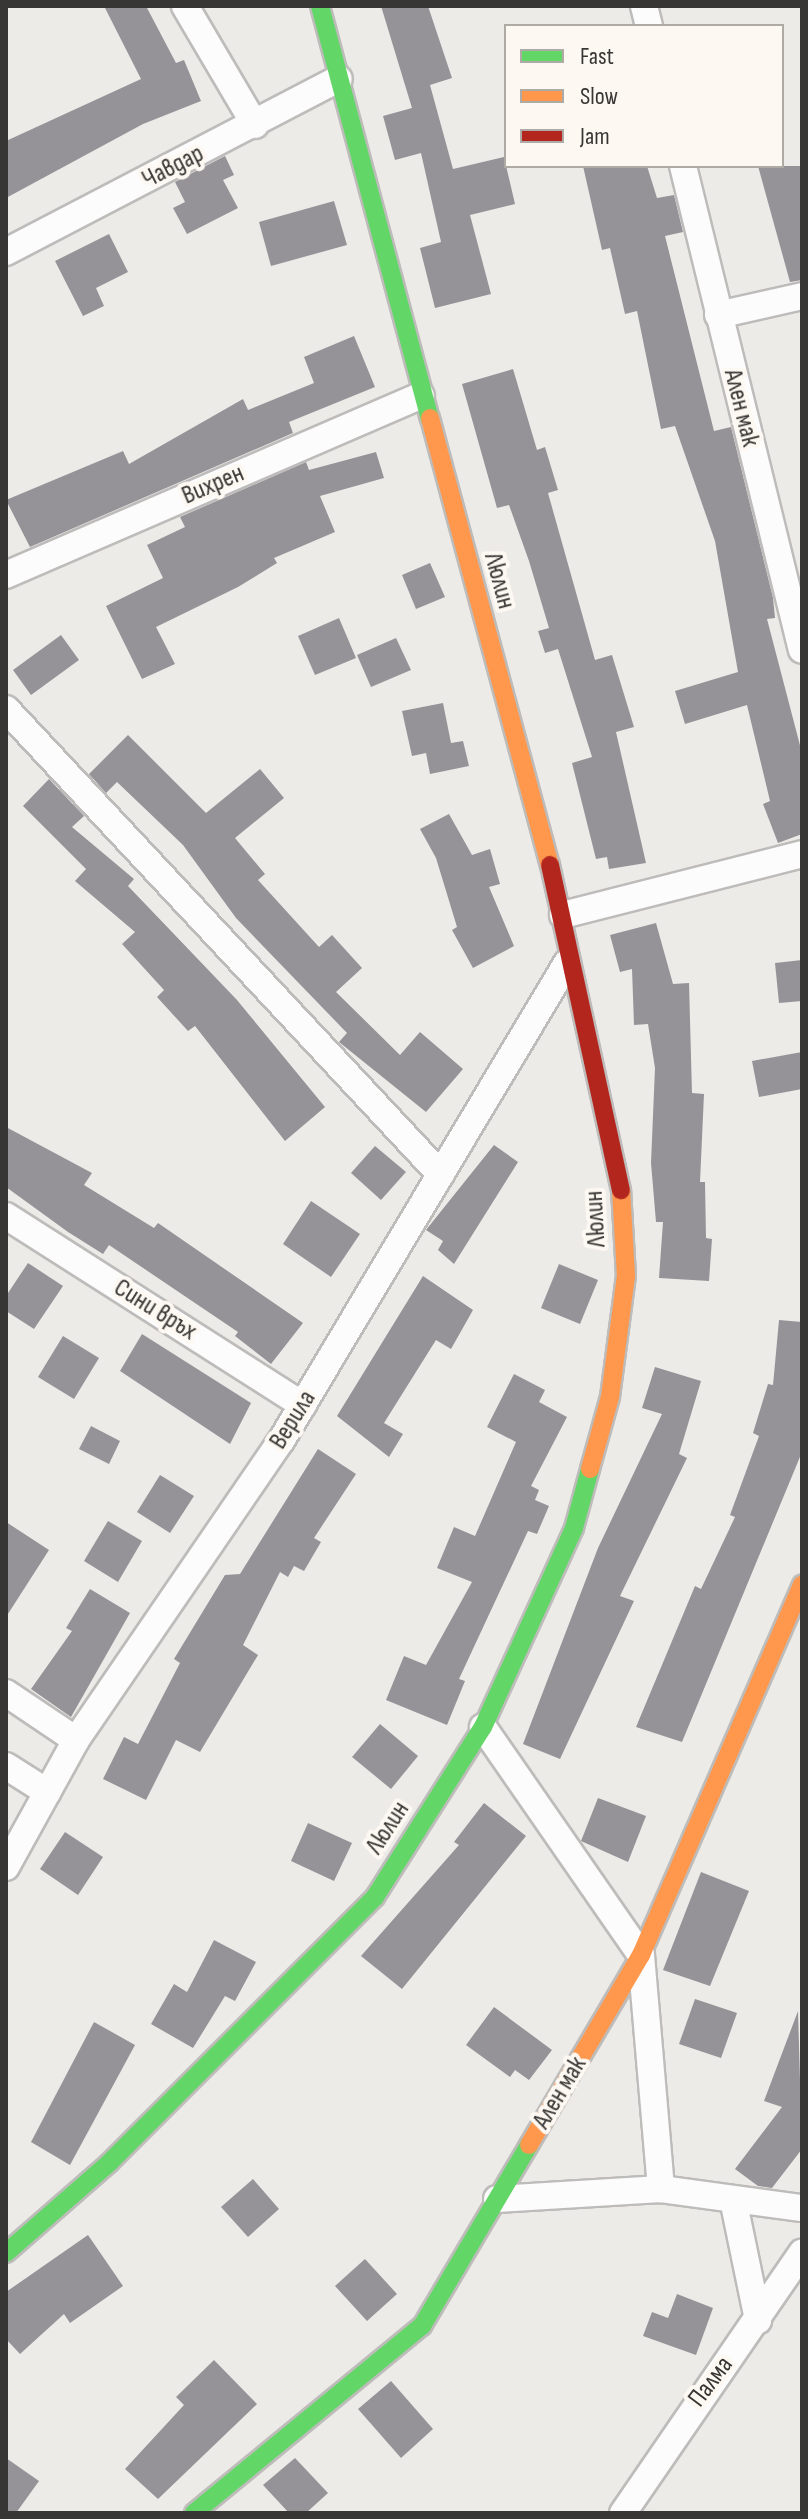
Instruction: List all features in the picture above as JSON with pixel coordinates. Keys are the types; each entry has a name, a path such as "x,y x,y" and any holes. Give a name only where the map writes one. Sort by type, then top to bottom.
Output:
{"street":[{"path":"185,6 255,125"},
{"name":"Люлин","path":"6,2253 109,2163 375,1897 483,1727 574,1528 610,1397 626,1276 620,1173 567,963 563,915 421,395 320,6"},
{"name":"Чавдар","path":"6,252 339,79"},
{"name":"Ален мак","path":"683,168 802,650"},
{"path":"718,315 802,296"},
{"name":"Вихрен","path":"6,575 421,395"},
{"path":"6,709 441,1175"},
{"path":"563,915 802,854"},
{"name":"Верила","path":"6,1867 76,1740 303,1405 567,963"},
{"name":"Сини връх","path":"6,1216 303,1405"},
{"name":"Ален мак","path":"194,2513 422,2326 641,1955 802,1584"},
{"path":"6,1693 76,1740"},
{"path":"483,1727 641,1955 661,2189"},
{"path":"6,1766 47,1792"},
{"path":"497,2199 661,2189 802,2208"},
{"path":"733,2199 758,2320"},
{"name":"Палма","path":"623,2513 802,2253"}],"building":[{"path":"104,6 146,6 176,63 184,60 201,101 143,124 6,198 6,141 141,79"},
{"path":"381,6 428,6 452,78 430,85 453,169 504,157 504,168 507,168 515,204 470,215 491,294 435,308 420,248 441,242 421,153 395,160 383,116 412,108"},
{"path":"225,156 234,175 223,180 238,208 187,234 173,208 185,202 175,182"},
{"path":"802,166 802,280 790,282 759,168"},
{"path":"583,168 648,168 657,198 674,195 683,232 665,236 714,431 731,427 773,598 775,618 767,619 802,753 802,834 778,843 763,804 770,801 747,705 685,724 675,691 738,672 715,541 675,426 661,429 637,311 625,314 610,248 602,250"},
{"path":"334,201 347,245 271,266 259,222"},
{"path":"109,234 128,272 96,288 104,306 83,316 55,261"},
{"path":"354,336 375,387 289,422 293,433 30,547 6,500 123,451 129,464 243,399 248,410 314,383 304,357"},
{"path":"513,369 537,450 545,447 558,490 548,493 595,660 612,655 634,727 616,732 646,863 609,869 607,857 596,859 572,763 592,757 558,649 545,653 538,631 549,628 529,561 509,505 497,508 462,384"},
{"path":"376,452 384,478 320,496 335,532 274,558 277,563 238,587 156,627 175,664 142,679 106,606 163,578 147,545 185,527 180,517 306,462 309,470"},
{"path":"430,563 445,597 416,609 402,575"},
{"path":"339,618 356,658 315,675 298,636"},
{"path":"61,635 79,660 31,695 13,670"},
{"path":"396,638 411,670 371,687 357,655"},
{"path":"443,703 451,743 463,741 469,766 430,774 426,753 412,756 402,711"},
{"path":"128,735 206,813 260,769 284,798 235,838 265,874 258,880 319,947 332,935 362,968 336,992 400,1055 420,1032 463,1069 426,1112 339,1042 347,1033 236,918 183,845 117,782 106,793 89,774"},
{"path":"49,779 84,816 72,827 134,879 128,886 237,1000 325,1107 285,1141 195,1026 188,1031 157,997 164,990 122,944 135,932 75,881 86,869 23,806"},
{"path":"449,814 472,855 490,849 500,884 489,887 514,946 473,968 452,930 457,927 436,858 420,829"},
{"path":"656,923 673,984 689,983 692,1093 704,1094 700,1182 705,1182 706,1238 712,1239 709,1281 659,1278 663,1222 656,1222 651,1163 655,1068 648,1024 634,1025 632,969 620,972 610,935"},
{"path":"802,960 802,1001 779,1003 775,963"},
{"path":"802,1052 802,1089 759,1097 752,1061"},
{"path":"6,1127 92,1173 84,1185 154,1228 158,1223 303,1323 271,1364 235,1336 238,1332 109,1245 103,1254 68,1232 6,1187"},
{"path":"494,1145 518,1162 454,1264 438,1250 443,1241 426,1230"},
{"path":"375,1146 406,1172 381,1200 351,1173"},
{"path":"311,1201 360,1234 331,1277 283,1244"},
{"path":"28,1263 63,1286 34,1329 6,1311 6,1296"},
{"path":"559,1264 598,1280 580,1324 541,1308"},
{"path":"423,1276 473,1310 451,1349 436,1340 384,1423 403,1434 389,1457 337,1416"},
{"path":"779,1320 802,1322 802,1452 682,1742 636,1727 695,1586 701,1589 735,1517 730,1515 759,1436 753,1433 768,1384 773,1385"},
{"path":"142,1334 251,1403 230,1444 120,1371"},
{"path":"63,1336 99,1358 74,1399 38,1377"},
{"path":"655,1367 701,1381 679,1454 687,1458 620,1596 634,1601 560,1759 523,1744 598,1548 662,1414 642,1408"},
{"path":"514,1374 545,1390 539,1402 567,1417 531,1486 539,1490 535,1500 549,1506 537,1534 528,1531 459,1679 465,1681 447,1725 386,1700 404,1656 426,1665 472,1582 437,1568 454,1527 475,1536 516,1442 487,1427"},
{"path":"91,1426 120,1441 109,1464 79,1449"},
{"path":"318,1449 356,1474 314,1538 321,1542 304,1571 294,1566 288,1577 280,1572 243,1645 258,1655 200,1752 176,1740 146,1800 103,1779 124,1737 138,1744 180,1663 174,1659 225,1575 240,1574"},
{"path":"160,1475 194,1496 170,1533 137,1512"},
{"path":"108,1521 142,1541 118,1582 84,1561"},
{"path":"6,1522 49,1550 6,1617"},
{"path":"90,1589 130,1613 71,1717 31,1689 72,1631 66,1628"},
{"path":"380,1724 418,1756 391,1789 352,1757"},
{"path":"598,1798 646,1816 628,1862 581,1841"},
{"path":"484,1803 526,1836 402,1989 361,1956 459,1845 454,1842"},
{"path":"308,1823 352,1843 334,1881 291,1861"},
{"path":"65,1832 103,1857 78,1895 40,1869"},
{"path":"701,1872 749,1891 710,1986 663,1970"},
{"path":"214,1940 256,1962 235,2001 225,1996 193,2048 151,2024 174,1984 187,1992"},
{"path":"695,1999 737,2013 721,2058 679,2044"},
{"path":"494,2007 552,2050 529,2080 515,2070 510,2077 466,2045"},
{"path":"798,2011 802,2149 772,2188 758,2186 735,2169 782,2107 764,2101"},
{"path":"94,2022 135,2045 70,2165 31,2142"},
{"path":"253,2179 279,2209 248,2237 221,2207"},
{"path":"88,2235 123,2286 70,2323 64,2314 20,2354 6,2339 6,2292"},
{"path":"365,2259 397,2294 367,2321 335,2286"},
{"path":"677,2294 713,2308 696,2355 643,2336 652,2312 668,2318"},
{"path":"214,2360 257,2404 158,2499 125,2469 184,2405 176,2397"},
{"path":"391,2381 433,2429 401,2458 358,2409"},
{"path":"6,2458 39,2481 16,2513 6,2513"},
{"path":"295,2458 328,2493 306,2513 289,2513 263,2485"}],"traffic: fast":[{"path":"320,6 430,418"},
{"path":"6,2253 109,2163 375,1897 483,1727 574,1528 590,1469"},
{"path":"194,2513 422,2326 529,2145"}],"traffic: slow":[{"path":"430,418 550,865"},
{"path":"590,1469 610,1397 626,1276 621,1190"},
{"path":"529,2145 641,1955 802,1584"}],"traffic: jam":[{"path":"550,865 621,1190"}]}
